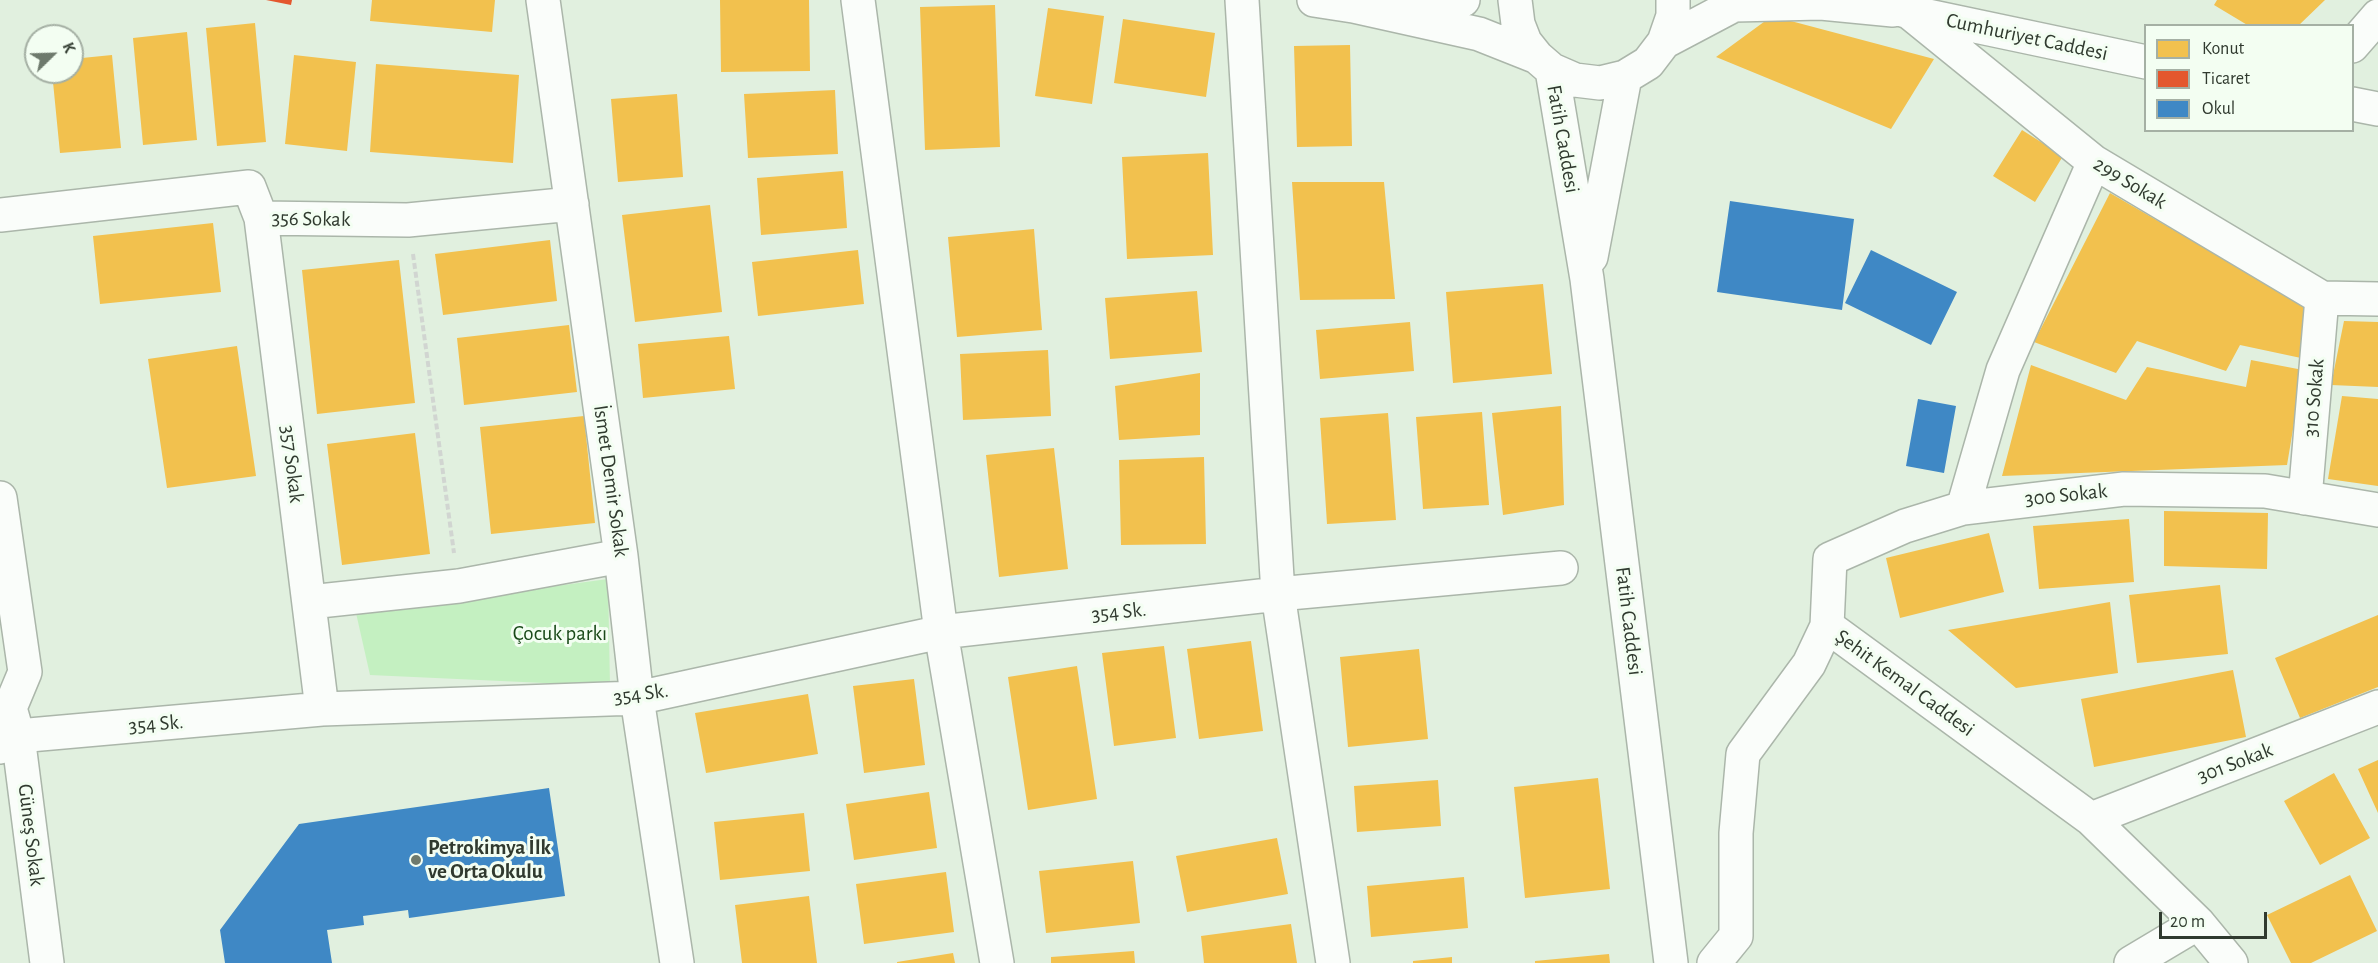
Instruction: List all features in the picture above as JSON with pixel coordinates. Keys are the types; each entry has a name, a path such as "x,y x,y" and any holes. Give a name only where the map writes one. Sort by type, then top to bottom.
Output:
{"street":[{"name":"İsmet Demir Sokak","path":"543,0 621,556 637,698 676,963"},
{"path":"858,0 941,632 998,963"},
{"path":"1242,0 1278,594 1333,963"},
{"path":"1314,0 1353,6 1479,34 1544,64"},
{"path":"1353,6 1463,0"},
{"name":"Fatih Caddesi","path":"1515,0 1518,24 1525,42 1544,64 1575,80 1600,82 1625,77 1648,63 1664,42 1673,16 1673,0"},
{"name":"Cumhuriyet Caddesi","path":"1870,0 1910,12 2144,62"},
{"name":"Cumhuriyet Caddesi","path":"1664,42 1734,4 1821,3 1910,12"},
{"name":"299 Sokak","path":"1910,12 2094,162 2322,297 2378,299"},
{"path":"2354,44 2378,16"},
{"name":"Fatih Caddesi","path":"1544,64 1587,279 1671,963"},
{"name":"Fatih Caddesi","path":"1587,279 1625,77"},
{"path":"2354,104 2378,109"},
{"path":"1963,508 2003,370 2094,162"},
{"name":"356 Sokak","path":"0,215 249,188 261,218 408,220 572,204"},
{"name":"357 Sokak","path":"261,218 322,709"},
{"name":"310 Sokak","path":"2305,498 2322,297"},
{"name":"300 Sokak","path":"1827,626 1830,558 1905,526 1963,508 2124,489 2265,491 2378,510"},
{"name":"Güneş Sokak","path":"0,498 25,672 7,723 47,963"},
{"path":"310,602 459,586 621,556"},
{"name":"354 Sk.","path":"7,723 637,698 941,632 1278,594 1561,568"},
{"name":"Şehit Kemal Caddesi","path":"1714,963 1736,936 1736,833 1743,754 1809,664 1827,626 2091,819 2198,923 2231,963"},
{"name":"301 Sokak","path":"2091,819 2378,706"},
{"path":"2131,963 2198,923"}],"path":[{"path":"408,220 459,586"}],"green space":[{"name":"Çocuk parkı","path":"608,579 610,686 370,675 356,613"}],"building: Konut":[{"path":"372,0 495,0 492,32 370,21"},
{"path":"720,0 809,0 810,71 721,72"},
{"path":"2217,0 2325,0 2300,24 2246,24 2214,5"},
{"path":"995,5 1000,147 925,150 920,7"},
{"path":"1048,8 1104,16 1092,104 1035,96"},
{"path":"1772,16 1934,59 1891,129 1716,57"},
{"path":"1123,19 1215,33 1206,97 1114,83"},
{"path":"255,23 266,142 217,146 206,28"},
{"path":"187,32 197,140 143,145 133,38"},
{"path":"1350,45 1352,146 1297,147 1294,46"},
{"path":"112,55 121,148 60,153 53,84 84,84 84,58"},
{"path":"294,55 356,62 347,151 285,144"},
{"path":"376,64 519,75 513,163 370,152"},
{"path":"835,90 838,154 748,158 744,94"},
{"path":"677,94 683,177 618,182 611,99"},
{"path":"2022,130 2063,156 2035,202 1993,176"},
{"path":"1208,153 1213,255 1127,259 1122,157"},
{"path":"843,171 847,228 761,235 757,178"},
{"path":"1292,182 1384,182 1395,299 1300,300"},
{"path":"2110,193 2308,308 2301,358 2240,345 2226,371 2137,341 2116,373 2034,342"},
{"path":"710,205 722,312 635,322 622,215"},
{"path":"213,223 221,292 100,304 93,236"},
{"path":"1034,229 1042,330 957,337 948,237"},
{"path":"550,240 557,301 443,315 435,254"},
{"path":"858,250 864,304 758,316 752,262"},
{"path":"399,260 415,403 317,414 302,270"},
{"path":"1543,284 1552,374 1453,383 1446,292"},
{"path":"1197,291 1202,352 1110,359 1105,298"},
{"path":"2344,321 2378,322 2378,387 2331,385"},
{"path":"1410,322 1414,371 1320,379 1316,330"},
{"path":"569,325 577,392 464,405 457,338"},
{"path":"729,336 735,389 643,398 638,344"},
{"path":"237,346 256,476 167,488 148,359"},
{"path":"1048,350 1051,416 963,420 960,354"},
{"path":"2251,360 2303,370 2287,465 2002,476 2031,365 2126,400 2147,367 2246,387"},
{"path":"1200,373 1200,435 1119,440 1115,386"},
{"path":"2342,396 2378,399 2378,486 2328,479"},
{"path":"1561,406 1564,505 1503,515 1492,413"},
{"path":"1482,412 1489,505 1423,509 1416,417"},
{"path":"1388,413 1396,520 1327,524 1320,418"},
{"path":"584,416 595,523 491,534 480,427"},
{"path":"415,433 430,554 342,565 327,444"},
{"path":"1054,448 1068,569 999,577 986,455"},
{"path":"1204,457 1206,544 1121,545 1119,460"},
{"path":"2164,511 2268,513 2267,569 2164,566"},
{"path":"2129,519 2134,582 2039,589 2033,526"},
{"path":"1989,533 2004,592 1900,618 1886,558"},
{"path":"2220,585 2228,654 2137,663 2129,595"},
{"path":"2110,602 2118,673 2016,688 1948,630"},
{"path":"2378,615 2378,687 2300,718 2275,658"},
{"path":"1251,641 1263,731 1199,739 1187,649"},
{"path":"1164,646 1176,738 1114,746 1102,653"},
{"path":"1419,649 1428,739 1348,747 1340,657"},
{"path":"1077,666 1097,799 1028,810 1008,677"},
{"path":"2233,670 2246,737 2094,767 2081,699"},
{"path":"914,679 925,765 864,773 853,686"},
{"path":"808,694 818,754 706,773 695,713"},
{"path":"2378,760 2378,813 2358,769"},
{"path":"2334,773 2370,838 2320,865 2284,801"},
{"path":"1598,778 1610,889 1525,898 1514,787"},
{"path":"1438,780 1441,826 1357,832 1354,786"},
{"path":"929,792 937,848 854,860 846,804"},
{"path":"804,813 810,871 720,880 714,822"},
{"path":"1277,838 1288,894 1187,912 1176,856"},
{"path":"1133,861 1140,923 1046,933 1039,871"},
{"path":"946,872 954,932 864,944 856,884"},
{"path":"2350,875 2377,931 2311,963 2291,963 2267,915"},
{"path":"1464,877 1468,928 1371,937 1367,886"},
{"path":"809,896 817,963 742,963 735,905"},
{"path":"1291,924 1297,963 1204,963 1201,936"},
{"path":"1134,951 1135,963 1051,963 1051,957"},
{"path":"953,953 955,963 897,963 897,962"},
{"path":"1609,954 1610,963 1535,963 1535,961"},
{"path":"1452,957 1452,963 1413,963 1413,961"}],"building: Ticaret":[{"path":"266,0 292,0 291,5"}],"building: Okul":[{"path":"1730,201 1854,219 1842,310 1717,292"},
{"path":"1871,250 1957,292 1931,345 1845,303"},
{"path":"1918,399 1956,406 1944,473 1906,466"},
{"name":"Petrokimya İlk ve Orta Okulu","path":"549,788 565,896 409,918 408,910 363,916 364,925 327,930 332,963 225,963 220,930 299,824"}],"place":[{"name":"Petrokimya İlk ve Orta Okulu","path":"416,860"}]}
